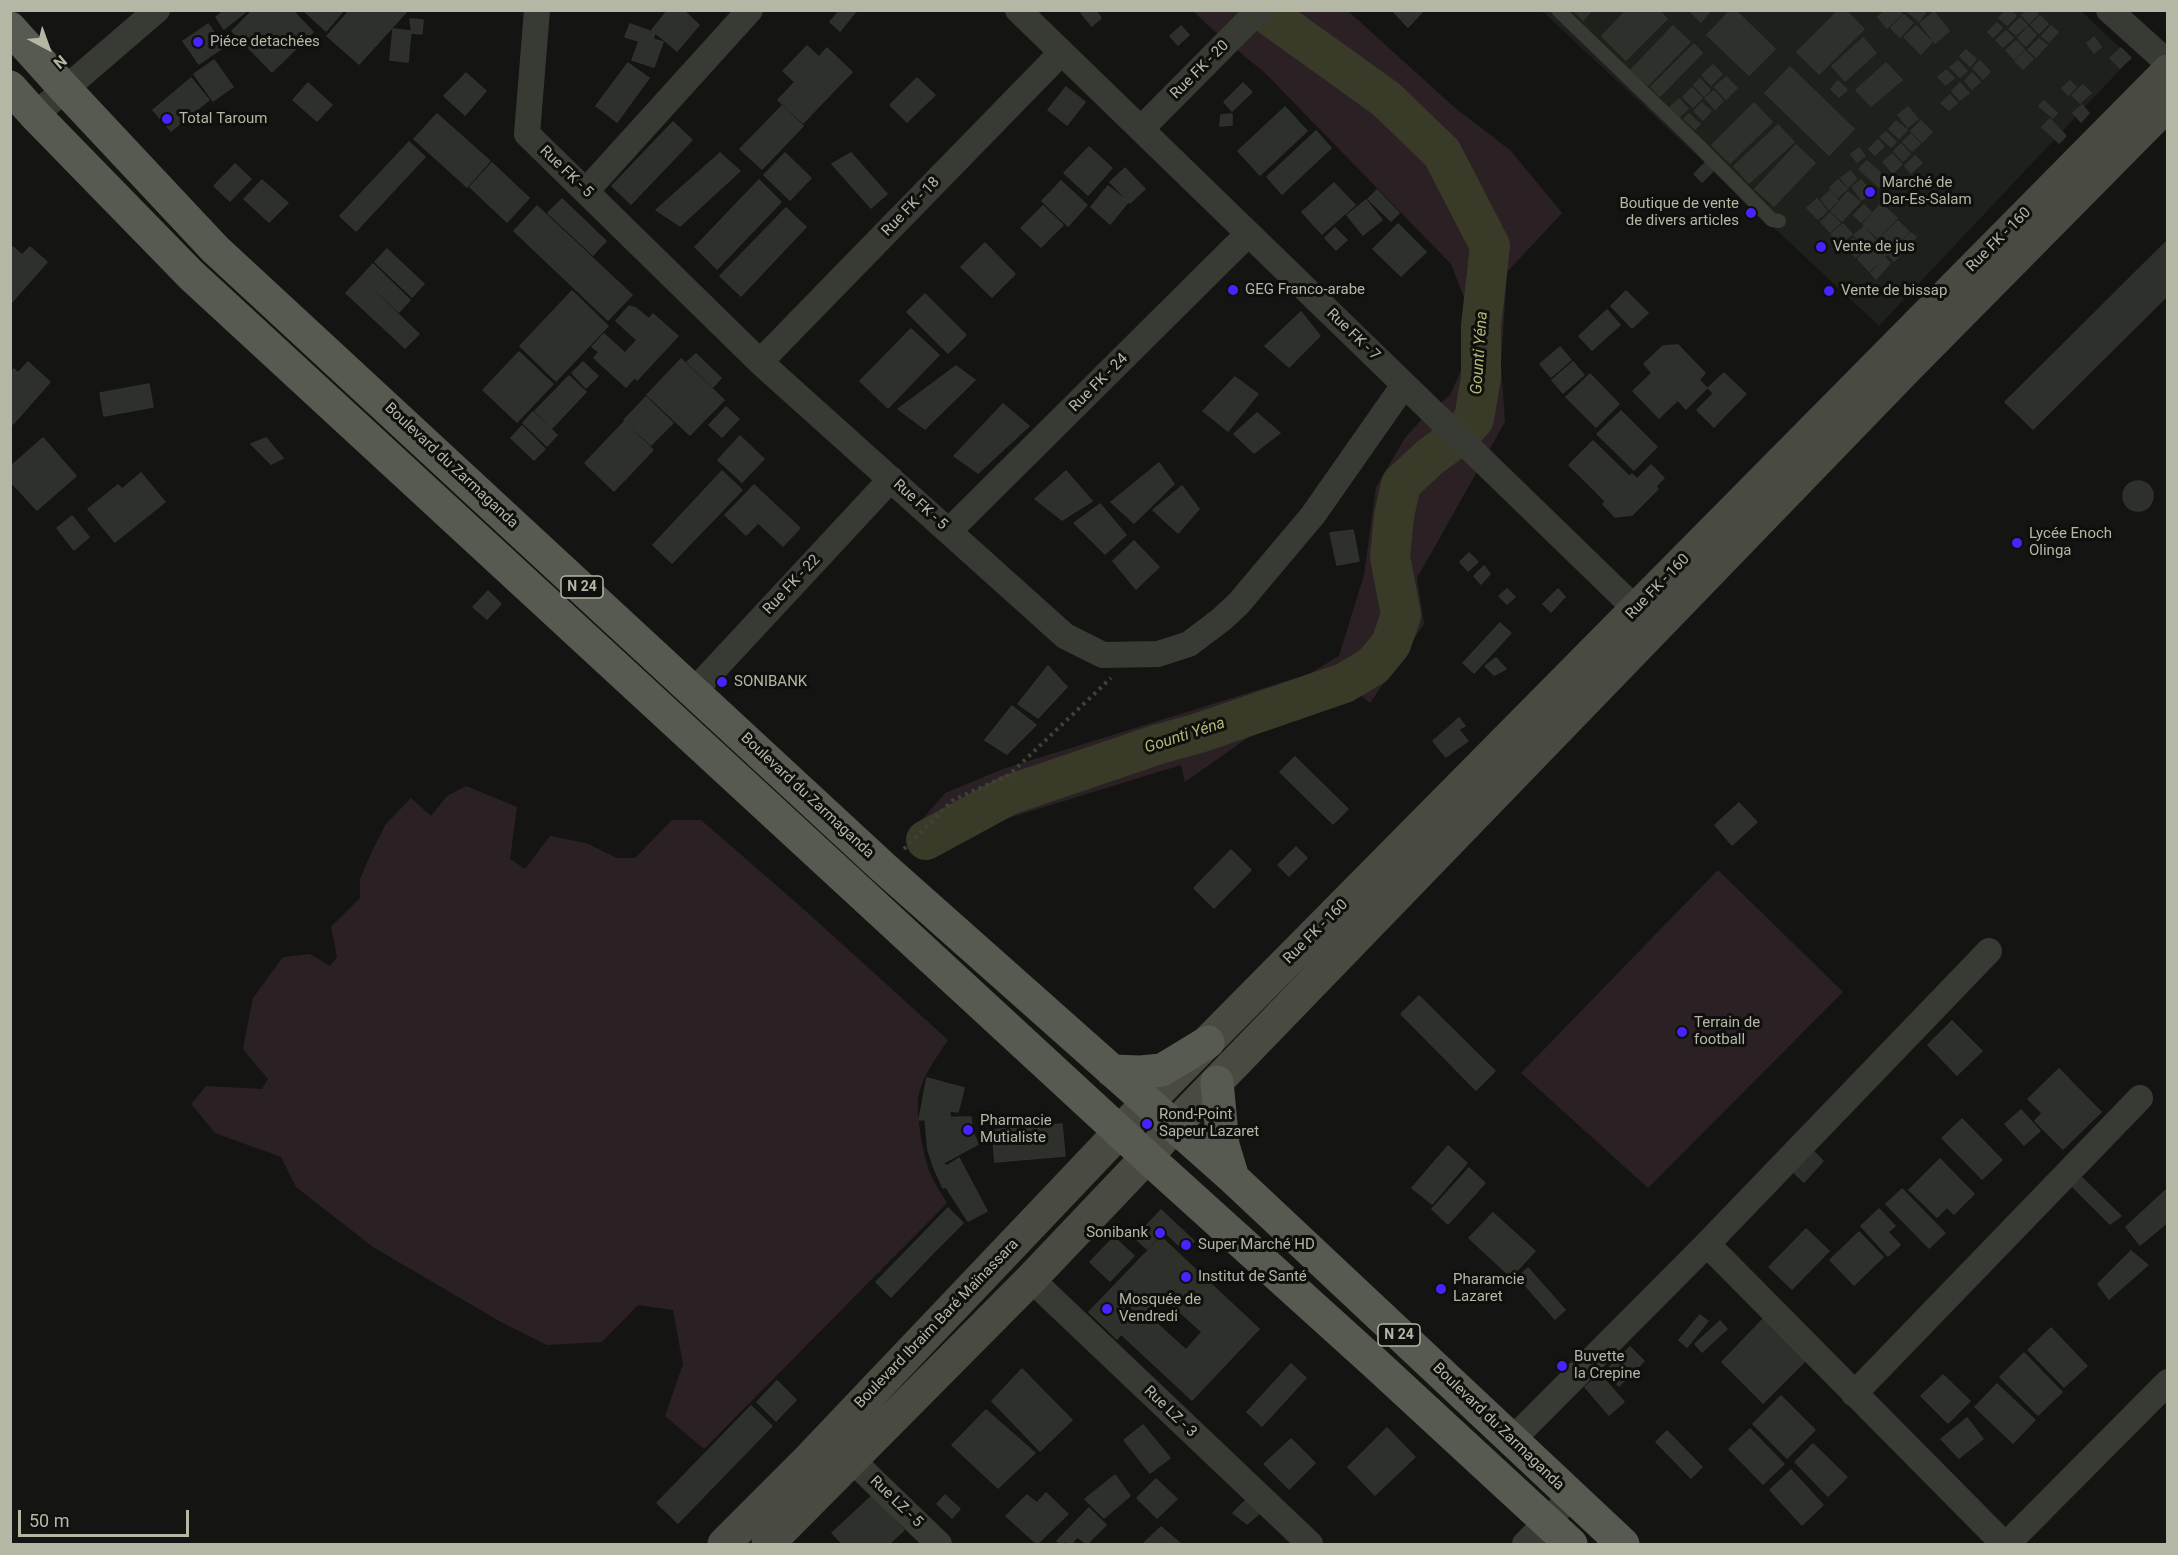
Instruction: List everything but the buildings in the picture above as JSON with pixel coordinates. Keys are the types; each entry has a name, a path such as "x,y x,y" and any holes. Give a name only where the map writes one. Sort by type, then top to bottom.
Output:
{"main road":[{"name":"Boulevard du Zarmaganda","path":"10,28 216,249 884,868 1233,1178 1623,1545"},
{"name":"Rue FK - 160","path":"1174,1126 1646,619 1898,359 2168,71"},
{"name":"N 24","path":"10,87 191,275 1147,1157 1376,1364 1536,1533 1571,1545"},
{"name":"Rue FK - 160","path":"1898,359 2168,104"},
{"path":"526,585 552,559"},
{"name":"Rue FK - 160","path":"1148,1102 1646,619"},
{"path":"1112,1071 1162,1070 1208,1042"},
{"path":"1217,1082 1223,1145 1233,1178"},
{"name":"Boulevard Ibraim Baré Maïnassara","path":"724,1545 1148,1102"},
{"path":"768,1545 1030,1279 1174,1126"}],"street":[{"path":"35,115 157,10"},
{"name":"Rue FK - 5","path":"537,10 527,134 760,362 1065,636 1103,655 1158,654 1189,644 1222,619 1239,603 1314,515 1404,385"},
{"path":"586,191 750,10"},
{"name":"Rue FK - 7","path":"1018,10 1646,619"},
{"name":"Rue FK - 20","path":"1141,129 1258,10"},
{"path":"2109,10 2168,63"},
{"name":"Rue FK - 18","path":"760,362 1061,52"},
{"name":"Rue FK - 24","path":"949,531 1248,234"},
{"name":"Rue FK - 22","path":"694,691 891,479"},
{"path":"1512,1440 1707,1244 1989,951"},
{"path":"1854,1394 2140,1098"},
{"path":"1707,1244 2006,1545 2168,1382"},
{"name":"Rue LZ - 3","path":"1030,1279 1310,1545"},
{"name":"Rue LZ - 5","path":"852,1460 939,1545"},
{"path":"1536,1533 1570,1497"}],"lane":[{"path":"1558,10 1700,146 1772,220 1779,221"}],"path":[{"path":"884,868 953,800 1009,775 1135,656"}],"shaded area":[{"path":"1193,11 1348,11 1454,107 1511,151 1562,213 1507,272 1501,365 1505,422 1417,578 1424,624 1370,703 1337,675 1185,782 1181,765 963,832 926,840 913,830 945,793 1003,769 1309,674 1339,656 1364,575 1376,487 1405,438 1423,418 1450,395 1464,364 1472,318 1451,264 1265,73"},
{"name":"Marché de Dar-Es-Salam","path":"1542,11 2081,11 2131,58 1879,326"},
{"path":"466,786 517,807 510,859 525,869 550,836 586,843 617,858 635,858 672,820 701,820 948,1040 924,1079 918,1101 920,1134 925,1157 933,1179 947,1203 704,1449 665,1416 683,1364 673,1310 638,1305 602,1342 547,1345 501,1322 373,1247 296,1187 281,1157 215,1133 191,1104 206,1086 262,1089 268,1079 243,1049 253,998 283,957 310,954 330,966 337,957 331,927 360,898 360,879 386,824 411,798 431,816 447,796"},
{"name":"Terrain de football","path":"1718,870 1843,992 1648,1188 1521,1073"}],"waterway":[{"name":"Gounti Yéna","path":"926,840 1009,795 1344,683 1373,666 1391,644 1401,615 1390,557 1394,516 1401,484 1431,456 1458,437 1474,419 1481,377 1481,326 1490,246 1442,153 1386,99 1262,10"}],"place":[{"name":"Piéce detachées","path":"198,42"},
{"name":"Total Taroum","path":"167,119"},
{"name":"Marché de Dar-Es-Salam","path":"1870,192"},
{"name":"Boutique de vente de divers articles","path":"1751,213"},
{"name":"Vente de jus","path":"1821,247"},
{"name":"GEG Franco-arabe","path":"1233,290"},
{"name":"Vente de bissap","path":"1829,291"},
{"name":"Lycée Enoch Olinga","path":"2017,543"},
{"name":"SONIBANK","path":"722,682"},
{"name":"Terrain de football","path":"1682,1032"},
{"name":"Rond-Point Sapeur Lazaret","path":"1147,1124"},
{"name":"Pharmacie Mutialiste","path":"968,1130"},
{"name":"Sonibank","path":"1160,1233"},
{"name":"Super Marché HD","path":"1186,1245"},
{"name":"Institut de Santé","path":"1186,1277"},
{"name":"Pharamcie Lazaret","path":"1441,1289"},
{"name":"Mosquée de Vendredi","path":"1107,1309"},
{"name":"Buvette la Crepine","path":"1562,1366"}]}
